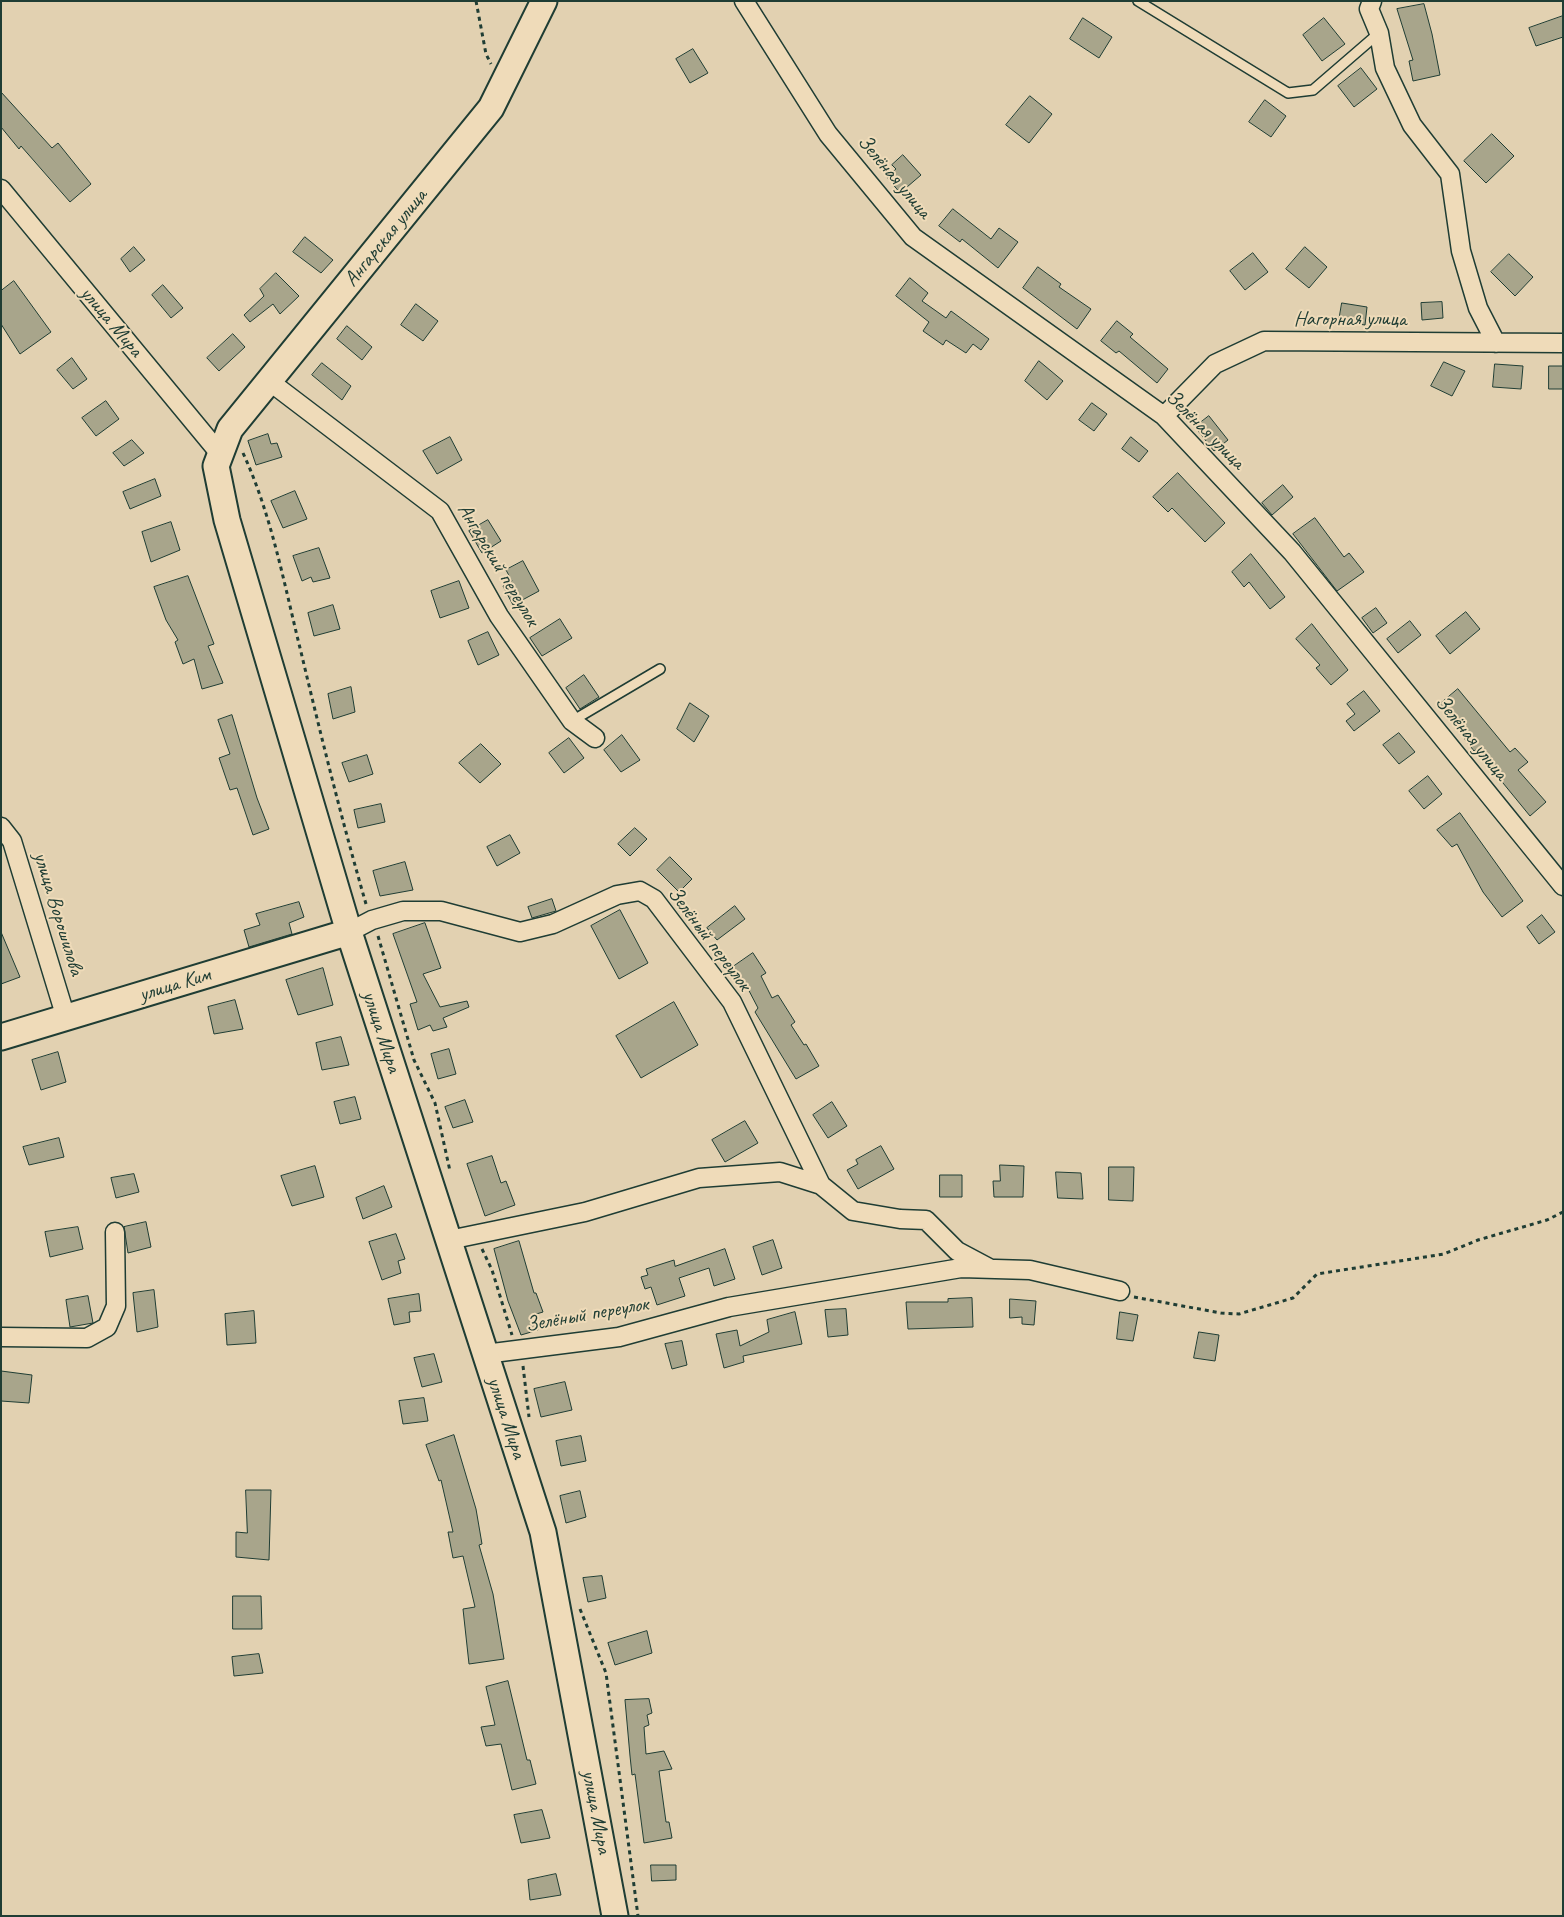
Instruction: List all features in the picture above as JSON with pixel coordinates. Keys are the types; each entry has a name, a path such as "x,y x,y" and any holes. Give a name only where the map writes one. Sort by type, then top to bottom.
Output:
{"street":[{"name":"Ангарская улица","path":"218,460 230,430 491,108 544,1"},
{"name":"Зелёная улица","path":"744,1 828,134 913,237 1164,416 1292,552 1560,876"},
{"path":"1372,1 1369,10 1379,33 1385,68 1412,125 1450,174 1461,251 1478,308 1496,343"},
{"name":"улица Мира","path":"1,189 218,460 227,520 349,932 543,1532 615,1916"},
{"name":"Нагорная улица","path":"1164,416 1215,364 1264,341 1563,344"},
{"name":"Ангарский переулок","path":"269,381 440,511 499,616 572,721 595,738"},
{"name":"улица Ворошилова","path":"1,827 12,841 66,1018"},
{"name":"Зелёный переулок","path":"349,932 372,920 403,911 441,911 520,932 552,924 617,895 640,891 654,899 732,1002 821,1185"},
{"name":"улица Ким","path":"1,1037 349,932"},
{"name":"Зелёный переулок","path":"448,1240 585,1212 700,1178 780,1172 821,1185 853,1211 900,1219 926,1220 957,1251 992,1269"},
{"path":"1,1337 86,1338 107,1327 116,1306 115,1232"},
{"name":"Зелёный переулок","path":"485,1354 619,1337 729,1307 961,1268 1030,1270 1120,1291"}],"lane":[{"path":"1138,1 1288,93 1313,90 1379,33"},
{"path":"572,721 660,669"}],"path":[{"path":"476,1 486,54 503,84"},
{"path":"1120,1291 1136,1298 1222,1313 1239,1314 1293,1298 1317,1274 1444,1254 1478,1240 1547,1220 1563,1212"}],"building":[{"path":"1424,4 1440,75 1413,81 1409,61 1413,60 1397,9"},
{"path":"1563,16 1563,37 1536,46 1529,28"},
{"path":"1083,18 1112,37 1099,58 1070,39"},
{"path":"1324,18 1345,44 1322,61 1303,35"},
{"path":"693,49 708,73 690,83 676,59"},
{"path":"1361,68 1377,89 1354,107 1338,86"},
{"path":"1,92 52,148 58,143 91,184 70,202 21,146 19,149 1,127"},
{"path":"1030,96 1052,114 1029,143 1006,125"},
{"path":"1265,100 1286,116 1271,137 1249,122"},
{"path":"1492,134 1514,156 1486,183 1464,161"},
{"path":"903,155 921,175 900,193 887,177 896,169 892,165"},
{"path":"953,209 991,239 999,228 1018,242 998,268 962,239 960,242 939,226"},
{"path":"305,237 333,260 321,273 293,252"},
{"path":"134,247 145,260 130,272 121,259"},
{"path":"1305,247 1327,267 1309,288 1286,269"},
{"path":"1253,253 1268,272 1245,290 1230,271"},
{"path":"1509,254 1533,277 1515,296 1491,272"},
{"path":"1038,267 1061,284 1059,287 1091,309 1077,329 1023,288"},
{"path":"276,273 299,296 280,314 273,304 250,322 244,315 264,296 260,289"},
{"path":"910,278 928,293 922,301 946,318 951,311 989,339 981,350 973,344 966,353 946,340 943,345 923,331 929,322 896,296"},
{"path":"14,281 51,332 20,354 1,324 1,291"},
{"path":"163,285 183,308 171,318 152,295"},
{"path":"1442,302 1443,318 1422,320 1421,303"},
{"path":"1342,303 1367,307 1365,325 1339,321"},
{"path":"416,304 438,321 423,341 401,325"},
{"path":"1117,321 1133,334 1130,337 1168,369 1157,383 1119,351 1116,353 1101,341"},
{"path":"347,326 372,347 362,360 337,339"},
{"path":"233,334 245,347 219,371 207,358"},
{"path":"72,358 87,379 73,389 57,370"},
{"path":"1039,361 1063,381 1047,400 1025,381"},
{"path":"1444,362 1465,371 1452,396 1431,386"},
{"path":"322,363 351,386 342,400 312,375"},
{"path":"1495,364 1523,366 1521,389 1493,387"},
{"path":"1549,366 1563,366 1563,389 1549,389"},
{"path":"106,401 119,419 96,436 82,418"},
{"path":"1092,403 1107,414 1094,431 1079,420"},
{"path":"1209,416 1228,440 1214,451 1195,427"},
{"path":"268,434 271,444 277,443 282,457 256,465 248,441"},
{"path":"450,437 462,460 437,474 423,451"},
{"path":"1131,437 1148,451 1139,462 1122,449"},
{"path":"132,440 144,453 124,466 113,453"},
{"path":"1178,473 1225,523 1205,542 1172,508 1168,512 1153,497"},
{"path":"155,479 161,496 130,509 123,492"},
{"path":"1283,485 1293,497 1272,515 1262,503"},
{"path":"295,491 307,519 283,528 271,501"},
{"path":"1315,518 1344,557 1349,553 1364,572 1337,591 1293,534"},
{"path":"488,520 501,541 482,553 469,531"},
{"path":"171,522 180,550 151,562 142,532"},
{"path":"319,548 330,578 313,582 311,577 302,581 293,556"},
{"path":"1251,554 1285,597 1270,609 1249,582 1244,587 1232,572"},
{"path":"523,561 539,591 513,605 503,586 512,581 506,570"},
{"path":"188,576 214,644 208,646 223,683 202,689 194,659 183,664 175,642 178,640 166,620 154,587"},
{"path":"459,581 469,608 440,618 431,591"},
{"path":"333,605 340,629 314,636 308,613"},
{"path":"1376,608 1387,623 1373,633 1362,618"},
{"path":"1466,612 1480,629 1450,654 1436,636"},
{"path":"560,619 572,638 542,656 530,638"},
{"path":"1410,621 1421,635 1398,653 1387,639"},
{"path":"1312,624 1348,670 1331,685 1316,668 1320,665 1296,639"},
{"path":"488,632 499,655 478,665 468,641"},
{"path":"584,675 599,697 580,709 566,688"},
{"path":"351,687 355,712 333,719 328,694"},
{"path":"1458,689 1510,752 1515,748 1528,762 1518,770 1546,802 1530,816 1476,750 1474,751 1439,705"},
{"path":"1364,691 1380,711 1354,731 1346,721 1355,714 1347,704"},
{"path":"690,703 709,716 694,742 677,729"},
{"path":"232,715 257,798 269,829 253,835 237,788 230,790 219,758 230,754 218,720"},
{"path":"1399,733 1415,752 1399,764 1383,745"},
{"path":"622,735 640,760 621,772 604,750"},
{"path":"569,738 584,758 564,773 549,753"},
{"path":"481,744 501,764 480,783 459,763"},
{"path":"367,755 373,774 349,782 342,763"},
{"path":"1428,776 1442,794 1424,809 1409,791"},
{"path":"381,804 385,822 358,828 354,810"},
{"path":"1460,813 1523,901 1502,917 1483,892 1457,844 1452,847 1437,830"},
{"path":"635,828 647,839 630,856 618,844"},
{"path":"510,835 520,853 497,866 487,847"},
{"path":"670,857 692,879 679,892 657,870"},
{"path":"405,862 413,890 380,896 373,871"},
{"path":"552,899 556,911 532,918 528,907"},
{"path":"299,902 304,917 289,923 292,934 249,947 244,930 260,925 256,914"},
{"path":"735,906 745,919 717,940 707,928"},
{"path":"620,910 648,963 619,979 591,926"},
{"path":"1542,915 1555,932 1539,944 1527,927"},
{"path":"425,923 441,968 423,974 440,1007 467,1001 469,1007 443,1018 447,1027 433,1031 430,1025 418,1030 410,1004 417,1002 393,934"},
{"path":"1,932 20,977 1,984"},
{"path":"753,953 766,973 761,976 772,998 778,995 795,1022 791,1025 804,1045 806,1044 819,1066 796,1079 755,1012 758,1008 746,985 743,987 730,969"},
{"path":"323,968 333,1005 298,1015 286,980"},
{"path":"235,1000 243,1029 214,1034 208,1007"},
{"path":"674,1002 698,1045 641,1078 616,1036"},
{"path":"341,1037 349,1065 322,1070 316,1043"},
{"path":"449,1049 456,1074 438,1079 431,1054"},
{"path":"58,1052 66,1082 41,1090 32,1060"},
{"path":"355,1097 361,1119 340,1124 334,1102"},
{"path":"465,1100 473,1122 453,1128 445,1107"},
{"path":"832,1102 847,1126 828,1138 813,1115"},
{"path":"745,1121 758,1143 725,1162 712,1140"},
{"path":"59,1138 64,1157 29,1165 23,1147"},
{"path":"881,1146 894,1169 858,1189 847,1170 858,1164 856,1160"},
{"path":"492,1156 501,1183 506,1181 515,1205 485,1216 467,1164"},
{"path":"1000,1165 1024,1166 1023,1197 994,1197 993,1181 1000,1181"},
{"path":"315,1166 324,1197 292,1206 281,1176"},
{"path":"1109,1167 1134,1167 1133,1201 1109,1200"},
{"path":"1056,1172 1081,1173 1083,1199 1058,1198"},
{"path":"134,1174 139,1192 116,1198 111,1178"},
{"path":"940,1175 962,1175 962,1197 940,1197"},
{"path":"384,1186 392,1207 363,1219 356,1198"},
{"path":"146,1222 151,1247 128,1253 124,1227"},
{"path":"78,1227 83,1249 50,1257 45,1232"},
{"path":"396,1234 405,1259 398,1261 401,1273 382,1280 369,1242"},
{"path":"773,1240 782,1268 762,1275 753,1247"},
{"path":"519,1241 534,1293 536,1293 543,1312 533,1315 538,1330 521,1335 508,1301 494,1249"},
{"path":"725,1249 735,1279 714,1286 709,1268 679,1278 685,1296 657,1305 651,1287 645,1289 641,1277 648,1275 646,1269 674,1260 675,1266"},
{"path":"154,1290 158,1327 137,1332 133,1293"},
{"path":"419,1294 421,1311 409,1312 410,1322 394,1325 388,1299"},
{"path":"88,1296 93,1323 70,1327 66,1300"},
{"path":"972,1298 973,1327 908,1329 906,1302 948,1302 948,1299"},
{"path":"1010,1299 1036,1301 1034,1325 1022,1324 1022,1317 1010,1318"},
{"path":"846,1309 848,1335 828,1337 825,1310"},
{"path":"254,1311 256,1343 227,1345 225,1314"},
{"path":"795,1312 802,1344 743,1356 744,1362 724,1368 716,1334 737,1330 740,1346 769,1332 767,1320"},
{"path":"1120,1312 1138,1315 1133,1341 1117,1339"},
{"path":"1199,1332 1219,1335 1215,1361 1194,1358"},
{"path":"682,1341 687,1365 672,1369 665,1344"},
{"path":"434,1354 442,1382 422,1387 414,1358"},
{"path":"1,1371 32,1375 29,1403 1,1401"},
{"path":"565,1382 572,1410 541,1417 534,1389"},
{"path":"424,1398 428,1421 403,1424 399,1401"},
{"path":"454,1435 476,1509 482,1544 479,1545 493,1594 504,1659 469,1664 463,1609 475,1607 463,1556 453,1558 448,1532 453,1532 441,1480 439,1481 426,1445"},
{"path":"581,1436 586,1461 561,1466 556,1441"},
{"path":"246,1490 271,1490 269,1560 236,1557 236,1532 247,1533"},
{"path":"580,1491 586,1517 566,1523 560,1496"},
{"path":"602,1576 606,1598 588,1602 583,1578"},
{"path":"233,1596 261,1596 262,1629 233,1629"},
{"path":"647,1631 652,1653 615,1665 608,1643"},
{"path":"259,1654 263,1673 234,1676 232,1657"},
{"path":"508,1681 527,1760 530,1760 536,1784 512,1790 501,1744 486,1746 481,1727 495,1725 486,1687"},
{"path":"649,1699 652,1713 647,1715 649,1725 644,1727 646,1754 664,1751 672,1769 659,1771 666,1822 669,1822 672,1838 644,1843 635,1774 632,1775 625,1700"},
{"path":"542,1810 550,1838 521,1843 514,1815"},
{"path":"651,1865 676,1865 676,1880 652,1881"},
{"path":"556,1874 561,1895 530,1900 528,1880"}]}
